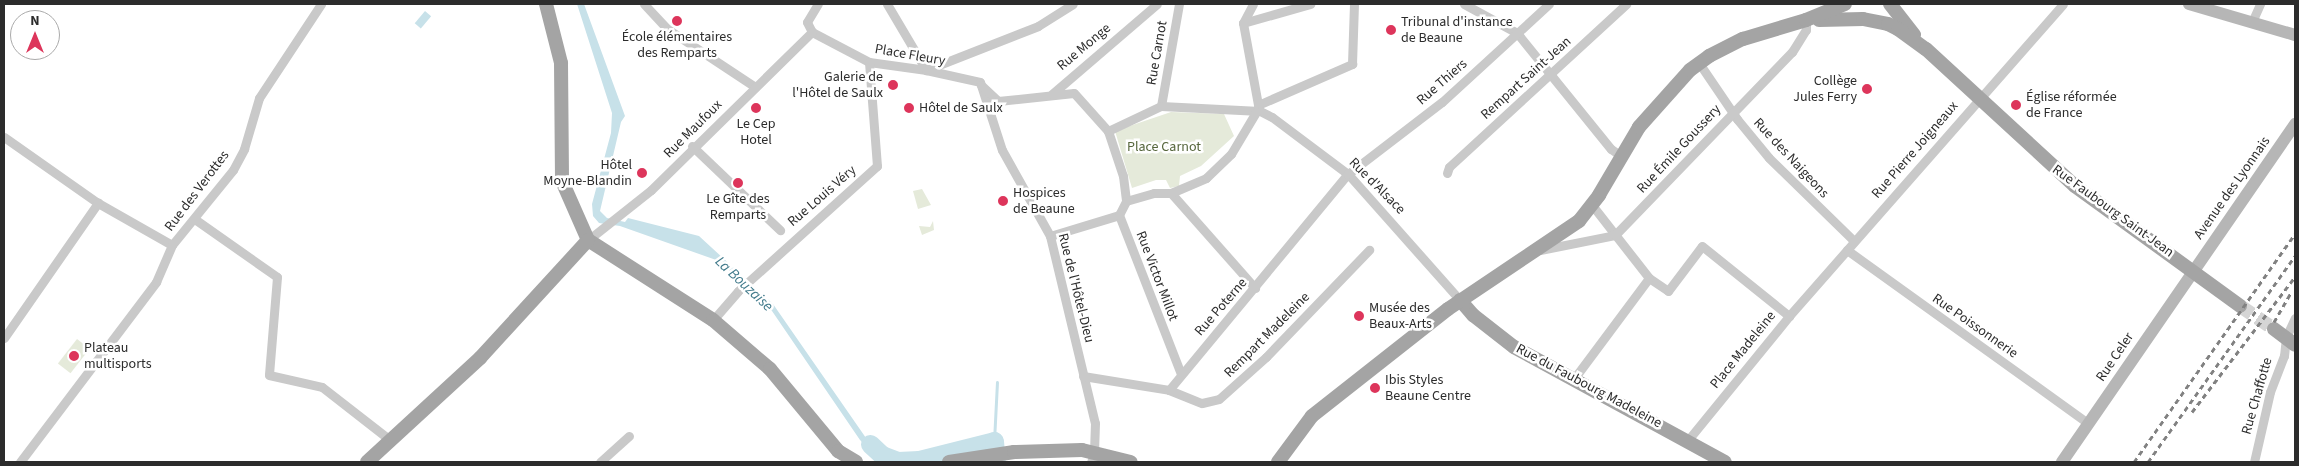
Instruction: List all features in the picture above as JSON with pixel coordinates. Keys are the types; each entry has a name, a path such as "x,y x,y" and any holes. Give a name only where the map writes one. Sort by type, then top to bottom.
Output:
{"main road":[{"path":"546,4 561,63 562,181 588,240 713,320 770,369 837,456 856,462"},
{"path":"1278,462 1312,416 1460,300 1539,250 1574,225 1592,205 1620,155 1663,97 1699,63 1743,38 1806,20 1845,4"},
{"path":"1890,4 1926,49"},
{"path":"1806,20 1854,18 1882,22 1893,26 1926,49"},
{"name":"Rue Faubourg Saint-Jean","path":"1926,49 2074,186 2194,270 2240,306"},
{"path":"367,462 480,358 588,240"},
{"name":"Rue du Faubourg Madeleine","path":"1460,300 1501,337 1573,380 1688,440 1725,462"},
{"path":"2274,329 2290,341"},
{"path":"949,462 1014,452 1089,455 1131,462"}],"street":[{"name":"Rue des Verottes","path":"4,137 98,203 172,245 196,220 233,170 244,149 259,98 321,4"},
{"path":"644,4 666,28 755,87"},
{"path":"812,32 806,22 818,4"},
{"path":"888,4 926,70 1038,26 1072,4"},
{"name":"Rue Monge","path":"1052,94 1157,4"},
{"name":"Rue Carnot","path":"1161,106 1179,4"},
{"path":"1126,200 1154,193 1171,193 1212,172 1230,154 1258,109 1243,22 1253,4"},
{"path":"1243,22 1310,4"},
{"path":"1108,130 1161,106 1258,109 1352,64 1354,4"},
{"path":"1464,4 1516,33 1620,155"},
{"name":"Rue Thiers","path":"1348,174 1442,102 1549,4"},
{"name":"Rempart Saint-Jean","path":"1447,173 1449,167 1626,4"},
{"name":"Rue Pierre Joigneaux","path":"1789,316 2062,4"},
{"path":"2189,4 2295,35"},
{"path":"2252,22 2260,4"},
{"name":"Rue Émile Goussery","path":"1615,235 1792,52 1806,30 1806,20"},
{"name":"Rue Maufoux","path":"588,240 652,190 692,146 812,32"},
{"name":"Place Fleury","path":"812,32 869,62 926,70 980,82"},
{"name":"Rue Louis Véry","path":"713,320 738,291 877,166 869,62"},
{"name":"Rue des Naigeons","path":"1699,63 1732,112 1768,158 1854,242"},
{"path":"980,82 998,100 1074,93 1108,130 1123,176 1126,200 1119,215 1050,236"},
{"name":"Rue de l'Hôtel-Dieu","path":"980,82 1002,150 1050,236 1095,423 1089,455"},
{"name":"Rue d'Alsace","path":"1258,109 1290,127 1348,174 1460,300"},
{"name":"Avenue des Lyonnais","path":"2194,270 2295,124"},
{"path":"692,146 780,230"},
{"name":"Rue Poterne","path":"1169,390 1256,288 1348,174"},
{"path":"1171,193 1256,288"},
{"path":"4,338 98,203"},
{"path":"1573,380 1649,278 1592,205"},
{"name":"Rue Victor Millot","path":"1119,215 1181,374"},
{"path":"196,220 277,277 269,375 322,387 390,440"},
{"path":"1539,250 1615,235"},
{"path":"20,462 156,282 172,245"},
{"name":"Place Madeleine","path":"1649,278 1668,291 1702,246 1789,316 1688,440"},
{"name":"Rempart Madeleine","path":"1169,390 1202,403 1219,399 1231,391 1369,250"},
{"name":"Rue Poissonnerie","path":"1847,250 2088,423"},
{"name":"Rue Celer","path":"2062,462 2194,270"},
{"name":"Rue Chaffotte","path":"2254,462 2270,392 2290,341 2295,318"},
{"path":"1083,376 1169,390"},
{"path":"600,462 629,436"}],"green space":[{"name":"Place Carnot","path":"1171,112 1224,114 1234,136 1201,166 1180,176 1179,186 1170,188 1166,180 1156,180 1132,188 1115,131"},
{"path":"922,189 931,205 918,209 913,191"},
{"path":"933,221 934,230 922,235 919,226 930,227"},
{"name":"Plateau multisports","path":"77,339 90,349 71,373 58,363"}],"water":[{"path":"577,4 584,4 625,116 621,122 600,211 607,218 625,222 628,218 699,236 773,304 866,438 890,456 890,462 872,452 860,440 772,311 719,261 620,226 599,223 593,216 592,204 611,133 612,113"},
{"path":"425,11 431,16 421,28 415,23"}],"waterway":[{"path":"994,441 997,382"},
{"name":"La Bouzaise","path":"870,444 882,455 898,461 919,460 994,441 996,462"}],"tunnel":[{"path":"2240,306 2274,329"}],"railway":[{"path":"2134,462 2295,234"},
{"path":"2148,462 2295,256"},
{"path":"2192,412 2295,277"},
{"path":"2274,322 2291,293"}],"place":[{"name":"École élémentaires des Remparts","path":"677,21"},
{"name":"Tribunal d'instance de Beaune","path":"1391,30"},
{"name":"Galerie de l'Hôtel de Saulx","path":"893,85"},
{"name":"Collège Jules Ferry","path":"1867,89"},
{"name":"Église réformée de France","path":"2016,105"},
{"name":"Le Cep Hotel","path":"756,108"},
{"name":"Hôtel de Saulx","path":"909,108"},
{"name":"Hôtel Moyne-Blandin","path":"642,173"},
{"name":"Le Gîte des Remparts","path":"738,183"},
{"name":"Hospices de Beaune","path":"1003,201"},
{"name":"Musée des Beaux-Arts","path":"1359,316"},
{"name":"Plateau multisports","path":"74,356"},
{"name":"Ibis Styles Beaune Centre","path":"1375,388"}]}
